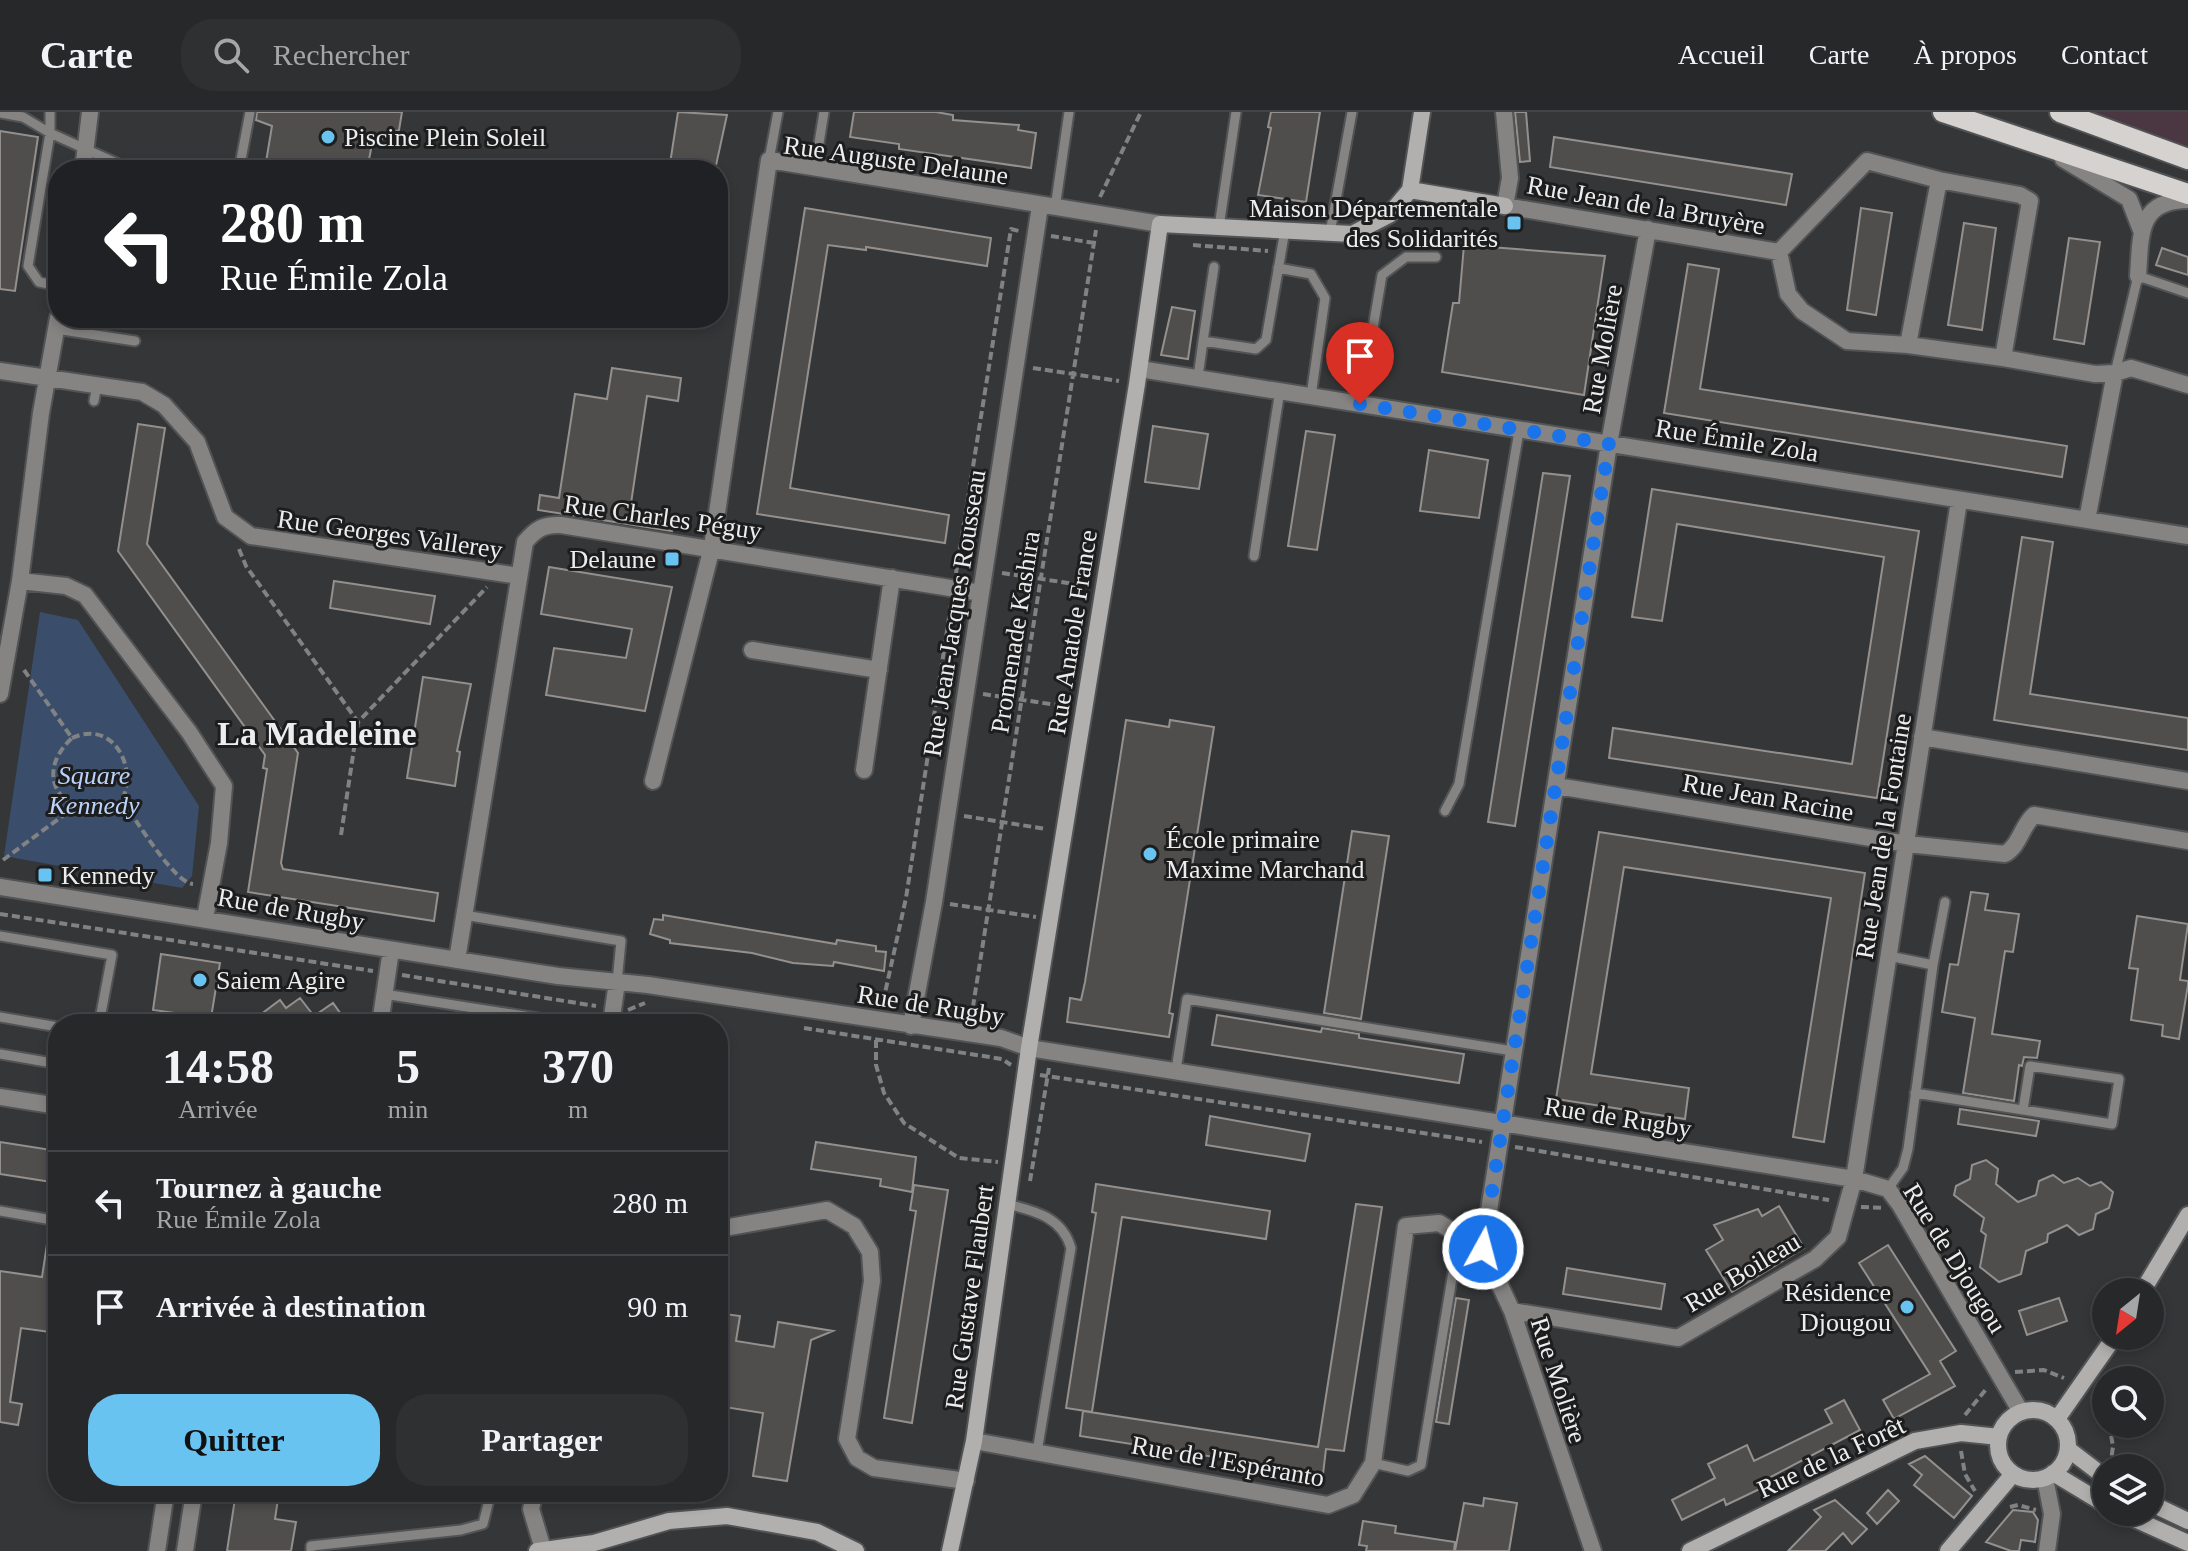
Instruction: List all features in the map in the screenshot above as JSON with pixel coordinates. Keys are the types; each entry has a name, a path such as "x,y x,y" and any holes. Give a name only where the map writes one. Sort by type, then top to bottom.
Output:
{"main road":[{"path":"1943,112 2024,137 2188,197"},
{"path":"2060,112 2188,159"}],"street":[{"path":"84,160 90,112"},
{"path":"1160,224 1352,234 1389,215 1410,190 1422,112"},
{"name":"Rue Jean de la Bruyère","path":"1504,112 1510,178 1505,206"},
{"path":"2024,137 2129,199 2141,230"},
{"name":"Rue Auguste Delaune","path":"653,781 712,547 769,160 1098,217 1160,224"},
{"name":"Rue Jean de la Bruyère","path":"1779,252 1867,161 1939,180"},
{"path":"1908,345 1939,180 2020,195 2030,201 2003,358 2095,374 2131,368 2188,385"},
{"name":"Rue Jean de la Bruyère","path":"1410,190 1779,252"},
{"path":"2138,276 2141,230 2150,211 2169,200 2188,197"},
{"name":"Rue Jean-Jacques Rousseau","path":"911,1026 934,902 1016,366 1047,207"},
{"name":"Rue Anatole France","path":"1029,1048 1160,224"},
{"name":"Rue Molière","path":"1593,1551 1512,1311 1483,1249 1500,1122 1557,786 1609,444 1648,229"},
{"name":"Rue Jean de la Bruyère","path":"1779,252 1788,294 1802,311 1847,341 1908,345 2003,358"},
{"path":"1,684 20,581 56,328"},
{"path":"0,371 47,378 95,393 142,392 164,405 197,442 225,517"},
{"path":"2087,520 2115,373"},
{"name":"Rue Émile Zola","path":"1138,376 1198,377 1519,431 2188,536"},
{"name":"Rue Jean de la Fontaine","path":"1854,1179 1959,501"},
{"name":"Rue Georges Vallerey","path":"225,517 251,536 277,542 519,576"},
{"name":"Rue Charles Péguy","path":"457,960 525,542 535,530 549,524 712,547 981,593"},
{"path":"864,770 892,578"},
{"path":"20,581 66,586 85,595 214,767 224,786 224,804 205,918"},
{"path":"752,650 879,670"},
{"path":"1922,737 2188,781"},
{"name":"Rue Jean Racine","path":"1557,786 1907,844 2005,854 2014,848 2025,823 2034,815 2188,841"},
{"name":"Rue de Rugby","path":"0,887 457,960 1001,1038 1029,1048 1854,1179"},
{"path":"381,1014 391,950"},
{"path":"612,1014 617,982"},
{"name":"Rue Gustave Flaubert","path":"950,1551 974,1441 1029,1048"},
{"path":"0,1097 48,1104"},
{"name":"Rue de Djougou","path":"1854,1179 1888,1189 1900,1205 2021,1412"},
{"name":"Rue Boileau","path":"1512,1311 1678,1338 1815,1259 1838,1237 1854,1179"},
{"path":"728,1227 827,1210 854,1226 870,1252 872,1281 847,1439 857,1458 874,1468 966,1481"},
{"path":"2150,1278 2188,1215"},
{"name":"Rue de l'Espéranto","path":"974,1441 1328,1505 1353,1495 1373,1463 1406,1226 1439,1223 1483,1249"},
{"path":"2057,1419 2105,1350"},
{"path":"2040,1410 2057,1419 2066,1433 2068,1449 2063,1463 2049,1476 2029,1479 2013,1474 2000,1457 1999,1437 2011,1417 2021,1412 2040,1410"},
{"name":"Rue de la Forêt","path":"1690,1551 1915,1441 1961,1433 1999,1437"},
{"path":"2068,1449 2092,1463"},
{"path":"1948,1551 2013,1474"},
{"path":"2049,1476 2092,1498"},
{"path":"2047,1551 2052,1514 2049,1476"},
{"path":"157,1551 164,1502"},
{"path":"185,1551 192,1502"},
{"path":"533,1502 531,1509 540,1550 594,1543 669,1521 727,1516 817,1532 856,1551"},
{"path":"2164,1510 2188,1521"},
{"path":"2150,1526 2188,1543"}],"lane":[{"path":"48,284 39,282 28,266 50,133 50,112"},
{"path":"241,160 250,112"},
{"path":"769,160 778,112"},
{"path":"815,168 824,112"},
{"path":"1047,207 1069,112"},
{"path":"1219,227 1236,112"},
{"path":"1330,233 1352,112"},
{"path":"0,113 23,117 50,133 111,160"},
{"path":"1203,341 1256,349 1266,340 1285,230"},
{"path":"1360,404 1382,275 1406,257 1436,257"},
{"path":"1198,377 1214,267"},
{"path":"1278,268 1311,274 1325,298 1311,396"},
{"path":"2115,373 2138,276 2188,293"},
{"path":"79,328 135,341"},
{"path":"1254,556 1280,390"},
{"path":"1445,811 1459,784 1519,431"},
{"path":"1888,1189 1903,1168 1945,902"},
{"path":"464,915 621,941 617,982"},
{"path":"0,936 112,955 101,1014"},
{"path":"1889,956 1933,965"},
{"path":"384,994 512,1014"},
{"path":"1176,1070 1187,999 1513,1051"},
{"path":"0,1017 48,1025"},
{"path":"0,1054 48,1062"},
{"path":"1915,1093 2023,1110 2112,1124 2119,1079 2030,1066 2023,1110"},
{"path":"1007,1204 1047,1216 1066,1231 1071,1248 1037,1452"},
{"path":"0,1211 48,1219"},
{"path":"1373,1463 1408,1471 1421,1465 1453,1272 1459,1261 1483,1249"},
{"path":"311,1551 311,1546 483,1524 488,1502"}],"path":[{"name":"Promenade Kashira","path":"966,1053 1098,217 1106,182 1141,112"},
{"path":"1013,1163 959,1158 904,1123 884,1093 876,1065 873,1020 885,999 906,898 1011,229 1027,232"},
{"path":"1047,235 1094,243"},
{"path":"990,362 1073,373 1138,376"},
{"path":"225,517 246,566 358,722"},
{"path":"957,566 1103,588"},
{"path":"341,835 358,722 498,575"},
{"path":"24,670 72,738"},
{"path":"939,687 1084,709"},
{"path":"89,733 105,737 117,746 126,759 129,772 122,800 100,811 76,806 60,793 52,777 53,761 72,738 89,733"},
{"path":"122,800 185,884 211,886"},
{"path":"3,860 76,806"},
{"path":"920,810 1064,832"},
{"path":"906,898 1050,919"},
{"path":"0,914 596,1006"},
{"path":"626,1010 646,1003"},
{"path":"799,1028 1002,1059 1015,1071 1497,1144 1848,1203 1874,1210 1900,1205"},
{"path":"1962,1421 1973,1402 2002,1379 2044,1370 2072,1381"},
{"path":"1961,1447 1965,1474 1979,1497"},
{"path":"2003,1513 2018,1505 2041,1514"}],"shaded area":[{"path":"2081,112 2188,112 2188,149"}],"green space":[{"name":"Square Kennedy","path":"40,612 78,620 199,806 192,876 182,888 4,856"}],"building":[{"name":"Piscine Plein Soleil","path":"257,112 402,112 399,130 372,144 369,160 266,160 272,126 256,120"},
{"path":"678,112 727,115 717,160 671,160"},
{"path":"854,112 936,112 953,115 953,120 1019,125 1018,130 1036,133 1031,168 899,149 899,144 850,137"},
{"path":"1271,112 1320,112 1306,202 1258,195 1271,128 1268,127"},
{"path":"1515,112 1526,112 1530,161 1520,162"},
{"path":"0,131 38,137 15,291 0,289"},
{"path":"1554,137 1792,174 1786,205 1550,167"},
{"path":"805,208 991,238 987,266 866,247 866,250 828,245 790,488 949,515 945,543 757,514"},
{"path":"1861,208 1892,213 1876,315 1847,310"},
{"path":"1964,223 1996,228 1982,330 1948,325"},
{"path":"2069,238 2100,242 2084,344 2054,339"},
{"name":"Maison Départementale des Solidarités","path":"1464,245 1605,256 1584,395 1442,372 1453,303 1459,303"},
{"path":"2162,248 2188,257 2188,275 2156,265"},
{"path":"1688,264 1719,269 1700,389 2067,446 2062,477 1664,413"},
{"path":"1172,307 1195,311 1188,359 1161,355"},
{"path":"612,368 681,378 678,401 647,396 630,510 674,516 672,531 538,510 540,495 559,498 575,394 607,399"},
{"path":"138,424 165,428 147,544 298,753 281,863 283,869 438,893 434,921 248,892 267,769 263,768 265,755 118,551"},
{"path":"1153,426 1208,434 1199,489 1145,482"},
{"path":"1306,431 1335,435 1317,550 1288,546"},
{"path":"1429,450 1488,460 1479,518 1420,511"},
{"path":"1543,473 1570,476 1515,826 1488,822"},
{"path":"1652,489 1919,531 1877,798 1609,758 1613,728 1852,764 1884,557 1677,524 1662,621 1632,617"},
{"path":"2022,537 2053,542 2030,694 2188,718 2188,750 1994,720"},
{"path":"549,567 672,587 645,711 546,695 554,648 626,658 632,629 541,614"},
{"path":"334,581 435,596 430,624 330,608"},
{"path":"423,677 471,684 457,751 460,752 455,786 407,778"},
{"name":"École primaire Maxime Marchand","path":"1126,720 1169,727 1170,720 1214,727 1169,1013 1173,1014 1169,1037 1067,1022 1070,998 1081,1000 1085,982"},
{"path":"1352,831 1389,836 1361,1019 1324,1013"},
{"path":"1599,832 1865,873 1824,1142 1793,1137 1831,898 1624,867 1591,1074 1689,1088 1685,1119 1556,1099"},
{"path":"1971,892 1988,894 1985,910 2019,914 2013,952 2005,951 1992,1034 2040,1041 2037,1058 2024,1057 2022,1066 2019,1065 2014,1101 1963,1093 1975,1018 1942,1012 1950,964 1958,965"},
{"path":"663,915 836,944 837,940 876,946 876,951 886,952 884,971 834,962 833,966 793,963 752,953 670,943 670,940 650,934 654,919 663,920"},
{"path":"2137,916 2188,924 2180,980 2188,981 2188,985 2179,1039 2162,1036 2163,1025 2131,1020 2138,969 2129,968"},
{"path":"161,954 220,963 212,1014 153,1010"},
{"path":"300,998 312,1014 264,1012 280,1000 286,1008"},
{"path":"333,1003 341,1014 317,1014"},
{"path":"1217,1015 1321,1032 1322,1028 1359,1034 1359,1038 1464,1054 1459,1083 1212,1045"},
{"path":"1960,1109 2039,1121 2036,1136 1958,1124"},
{"path":"1210,1116 1310,1134 1305,1161 1206,1145"},
{"path":"0,1142 48,1149 48,1181 0,1174"},
{"path":"816,1142 916,1157 912,1192 880,1186 881,1179 811,1169"},
{"path":"1986,1160 1998,1169 1996,1184 2018,1202 2036,1195 2039,1181 2053,1175 2064,1183 2078,1178 2090,1186 2101,1182 2113,1192 2109,1208 2096,1214 2093,1229 2079,1235 2067,1225 2048,1234 2047,1242 2026,1251 2021,1274 1999,1282 1980,1267 1986,1235 1981,1231 1984,1218 1954,1195 1956,1186 1970,1179 1972,1165"},
{"path":"1096,1184 1270,1211 1266,1239 1122,1217 1092,1412 1066,1408 1096,1213 1092,1212"},
{"path":"914,1185 948,1190 912,1423 884,1418 916,1211 910,1210"},
{"path":"1356,1204 1382,1207 1344,1451 1326,1449 1323,1474 1080,1436 1083,1411 1318,1447"},
{"path":"1779,1206 1804,1248 1732,1292 1706,1250 1723,1240 1714,1225 1758,1209 1762,1216"},
{"path":"48,1238 48,1332 21,1328 10,1402 22,1404 18,1425 0,1422 0,1271 42,1277"},
{"name":"Résidence Djougou","path":"1888,1245 1956,1351 1940,1361 1955,1386 1894,1419 1883,1400 1930,1374 1859,1263"},
{"path":"1567,1268 1665,1284 1661,1309 1563,1294"},
{"path":"1456,1298 1469,1300 1449,1424 1436,1422"},
{"path":"2059,1298 2067,1321 2027,1335 2019,1311"},
{"path":"728,1314 740,1316 736,1341 774,1347 778,1322 833,1331 811,1340 787,1481 753,1476 763,1413 728,1408"},
{"path":"1844,1400 1860,1430 1763,1481 1766,1486 1726,1505 1724,1499 1682,1520 1672,1500 1715,1478 1708,1464 1747,1445 1754,1461 1832,1423 1825,1410"},
{"path":"1925,1456 1972,1496 1954,1518 1914,1485 1922,1475 1909,1464"},
{"path":"1888,1490 1899,1501 1877,1524 1867,1513"},
{"path":"1484,1498 1517,1503 1509,1551 1455,1551 1464,1503 1483,1506"},
{"path":"1835,1500 1867,1529 1852,1544 1843,1533 1825,1551 1788,1551 1821,1517 1814,1510"},
{"path":"234,1502 278,1502 275,1519 296,1522 291,1551 227,1551"},
{"path":"2013,1510 2033,1512 2038,1520 2035,1542 2021,1540 2019,1551 2011,1551 1986,1542"},
{"path":"1363,1521 1396,1526 1395,1533 1455,1542 1454,1551 1366,1551 1367,1546 1359,1545"}],"place":[{"name":"Piscine Plein Soleil","path":"328,137"},
{"name":"Maison Départementale des Solidarités","path":"1514,223"},
{"name":"Delaune","path":"672,559"},
{"name":"École primaire Maxime Marchand","path":"1150,854"},
{"name":"Kennedy","path":"45,875"},
{"name":"Saiem Agire","path":"200,980"},
{"name":"Résidence Djougou","path":"1907,1307"}],"district":[{"name":"La Madeleine","path":"317,733"}],"route":[{"path":"1360,404 1609,444 1557,786 1500,1122 1483,1249"}]}
